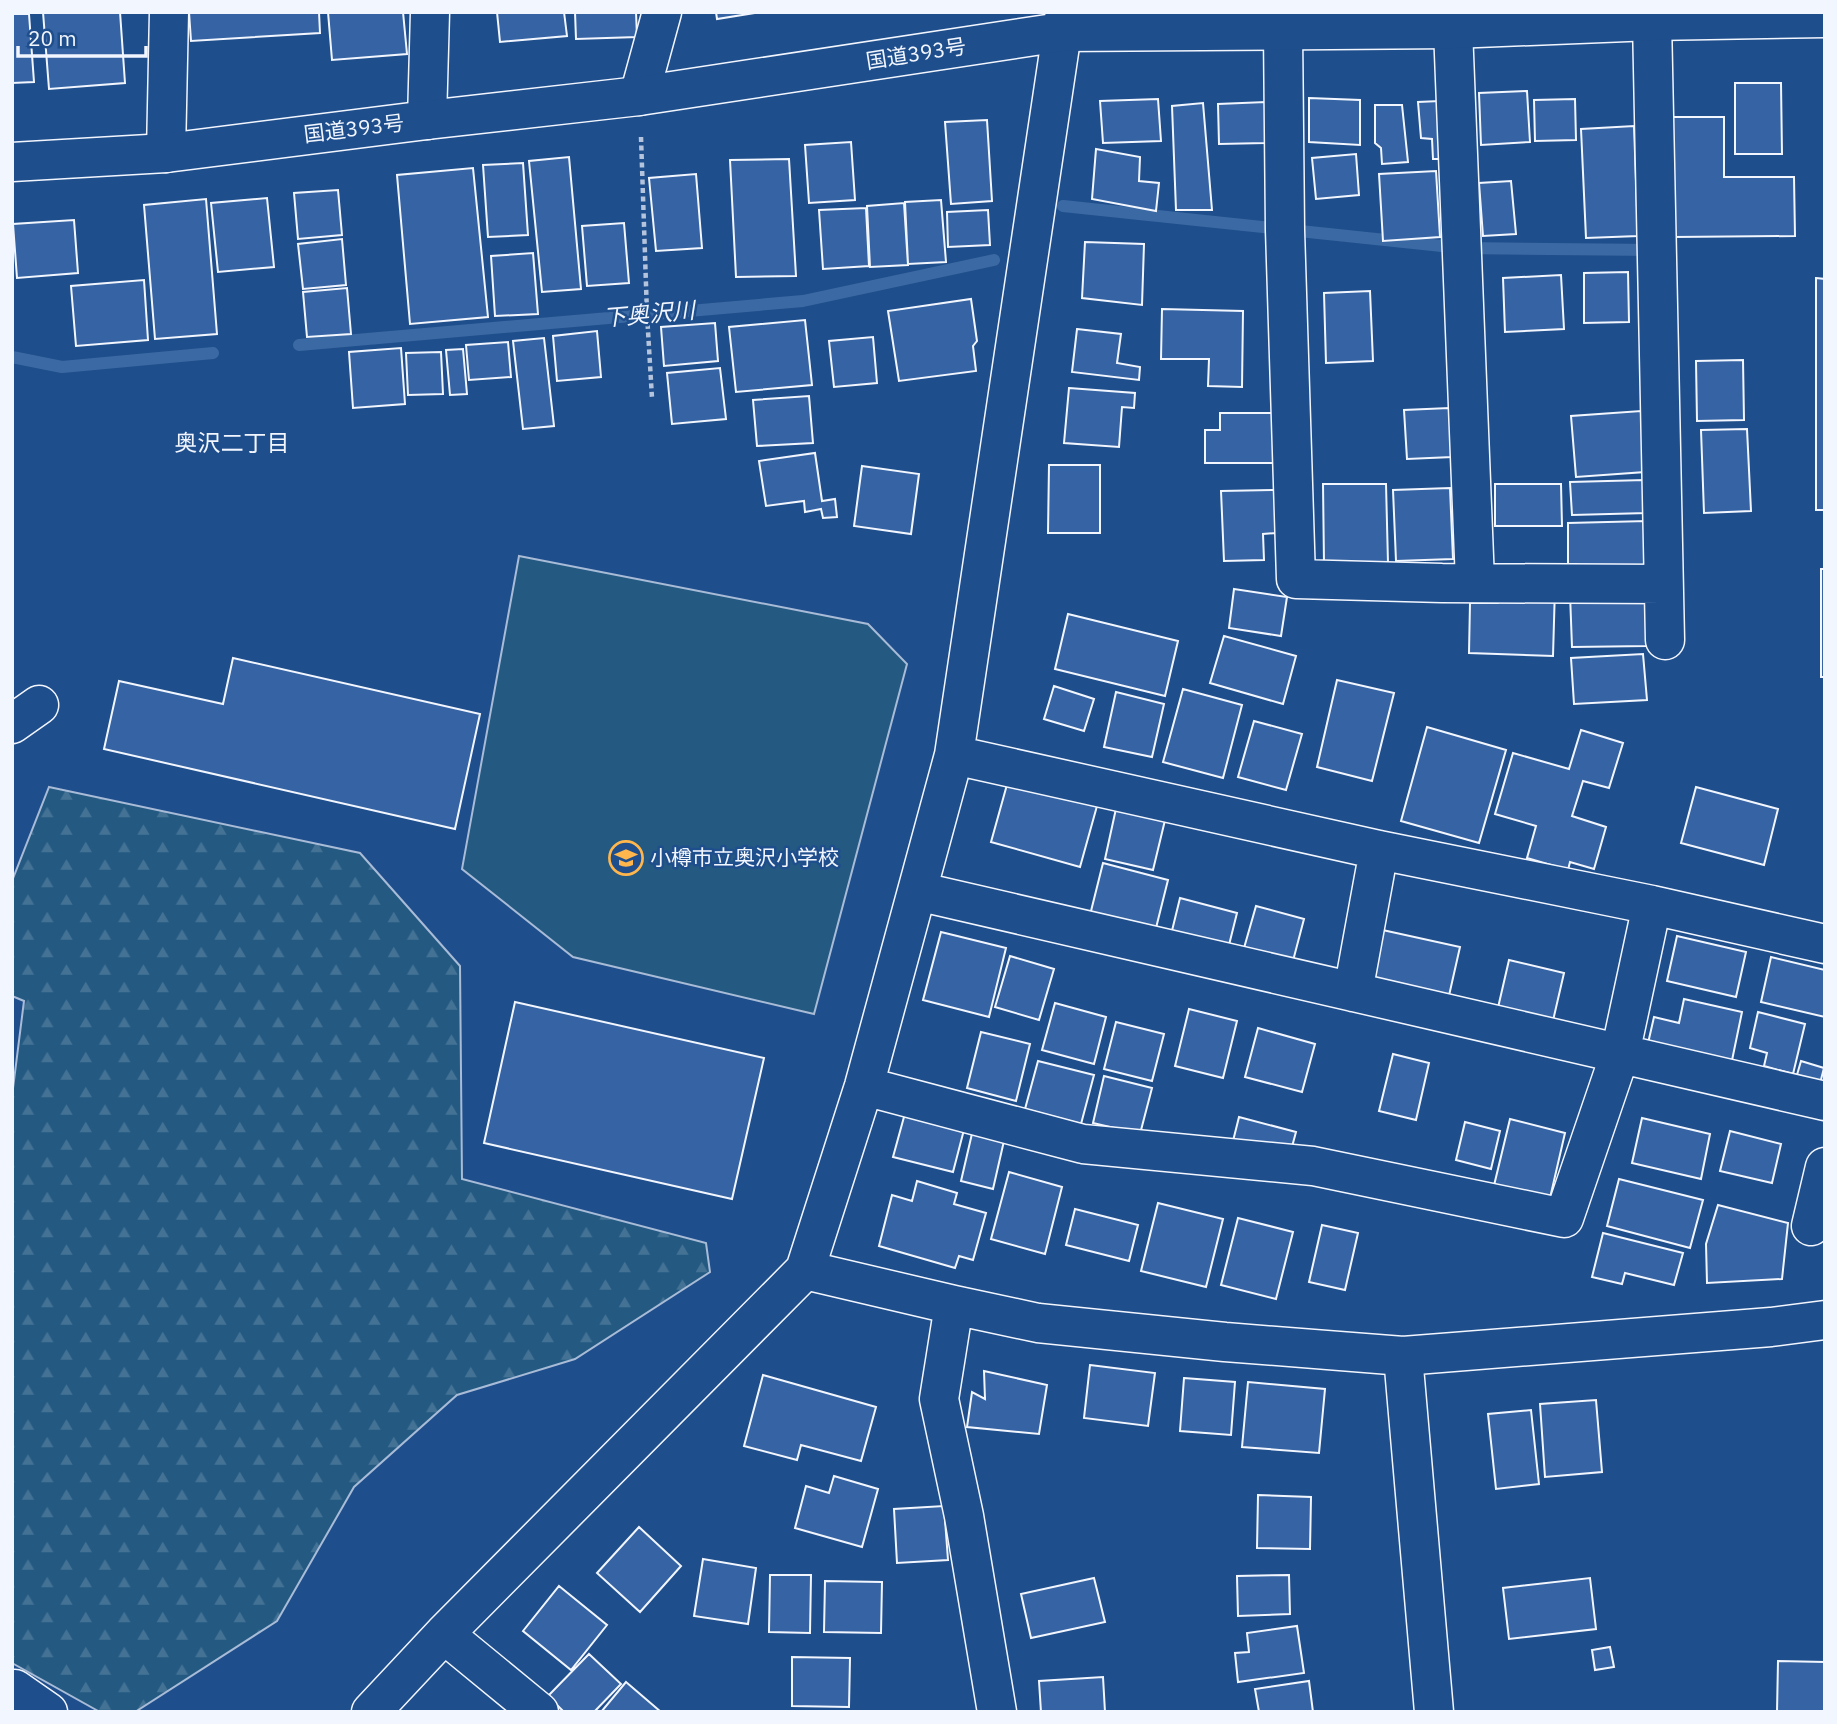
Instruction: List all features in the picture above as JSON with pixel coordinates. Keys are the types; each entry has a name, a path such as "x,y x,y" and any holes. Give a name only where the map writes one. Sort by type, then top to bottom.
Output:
{"main road":[{"path":"166,153 169,12"},
{"path":"426,120 430,12"},
{"path":"639,96 662,12"},
{"name":"国道393号","path":"12,162 166,153 639,96 1063,22 1283,31 1825,18"},
{"path":"1652,21 1665,640"},
{"path":"371,1712 444,1634 805,1270 864,1086 954,755 1063,22"},
{"path":"1453,29 1475,582"},
{"path":"1283,31 1285,230 1296,579 1664,584"},
{"path":"954,755 1379,850 1652,905 1825,944"},
{"path":"1353,992 1379,850"},
{"path":"917,891 1825,1101"},
{"path":"864,1086 1083,1144 1313,1166 1564,1218 1620,1054 1652,905"},
{"path":"1811,1226 1825,1167"},
{"path":"805,1270 1038,1322 1226,1342 1403,1356 1772,1327 1825,1320"},
{"path":"954,1305 939,1399 964,1516 997,1712"},
{"path":"1403,1356 1434,1712"},
{"path":"444,1634 539,1712"},
{"path":"15,1689 48,1712"}],"path":[{"path":"639,96 652,398"}],"green space":[{"path":"519,556 868,624 907,664 814,1014 573,957 462,869"},
{"path":"49,787 360,853 460,966 462,1179 706,1243 710,1272 575,1359 457,1395 354,1487 277,1621 135,1712 100,1712 12,1663 12,1096 24,1001 12,996 12,881"}],"building":[{"path":"43,12 120,12 125,83 49,89"},
{"path":"189,12 319,12 320,33 191,41"},
{"path":"328,12 403,12 407,54 332,60"},
{"path":"497,12 564,12 567,36 500,42"},
{"path":"575,12 636,12 637,37 576,39"},
{"path":"716,12 761,12 717,19"},
{"path":"12,14 29,14 34,82 12,83"},
{"path":"1735,83 1781,83 1782,154 1735,154"},
{"path":"1527,91 1530,142 1481,145 1479,93"},
{"path":"1309,98 1360,100 1360,145 1309,142"},
{"path":"1158,99 1161,141 1103,143 1100,101"},
{"path":"1575,99 1576,140 1535,141 1534,100"},
{"path":"1440,101 1446,159 1433,159 1432,139 1421,138 1418,102"},
{"path":"1266,102 1265,143 1219,144 1218,104"},
{"path":"1203,103 1212,210 1176,210 1172,106"},
{"path":"1375,105 1402,105 1408,162 1382,164 1381,148 1375,143"},
{"path":"1672,117 1724,117 1724,177 1794,177 1795,236 1673,237"},
{"path":"987,120 992,201 951,204 945,122"},
{"path":"1634,126 1638,236 1586,238 1581,129"},
{"path":"851,142 855,200 809,203 805,145"},
{"path":"1096,149 1140,157 1139,181 1159,183 1156,211 1092,199"},
{"path":"1356,154 1359,195 1316,199 1312,158"},
{"path":"569,157 581,289 542,292 529,161"},
{"path":"789,159 796,276 736,277 730,160"},
{"path":"523,163 528,235 488,237 483,165"},
{"path":"473,168 488,317 410,324 397,175"},
{"path":"1436,171 1440,237 1383,241 1379,174"},
{"path":"696,174 702,248 656,251 649,178"},
{"path":"1511,181 1516,234 1483,236 1479,183"},
{"path":"338,190 342,235 298,239 294,193"},
{"path":"267,198 274,267 218,272 211,203"},
{"path":"206,199 217,334 155,339 144,205"},
{"path":"941,200 946,262 908,264 905,202"},
{"path":"904,203 908,265 870,267 867,206"},
{"path":"866,208 869,266 823,269 819,210"},
{"path":"988,210 990,245 948,247 947,212"},
{"path":"74,220 78,273 17,278 13,224"},
{"path":"624,223 629,283 587,286 582,226"},
{"path":"342,239 346,285 303,289 298,244"},
{"path":"1085,242 1144,244 1142,305 1082,298"},
{"path":"533,253 538,314 495,316 491,256"},
{"path":"1628,272 1629,322 1584,323 1584,273"},
{"path":"1561,275 1564,329 1505,332 1503,278"},
{"path":"1816,278 1825,279 1825,510 1816,510"},
{"path":"144,280 148,340 76,346 71,286"},
{"path":"347,288 351,334 307,337 303,292"},
{"path":"1370,291 1373,361 1326,363 1324,293"},
{"path":"971,299 977,341 973,346 976,371 899,381 888,311"},
{"path":"1162,309 1243,311 1242,387 1208,386 1209,359 1161,359"},
{"path":"805,320 812,385 736,392 729,327"},
{"path":"715,323 718,361 664,366 661,327"},
{"path":"1077,329 1121,334 1117,363 1140,367 1139,380 1072,372"},
{"path":"597,331 601,377 557,381 553,336"},
{"path":"873,337 877,383 834,387 829,341"},
{"path":"544,338 554,426 523,429 513,341"},
{"path":"508,342 511,377 469,380 466,345"},
{"path":"401,348 405,404 353,408 349,352"},
{"path":"463,349 467,394 450,395 446,350"},
{"path":"441,352 443,394 408,395 406,353"},
{"path":"1743,360 1744,420 1697,421 1696,361"},
{"path":"720,368 726,419 672,424 667,373"},
{"path":"1069,388 1135,393 1134,408 1122,407 1119,447 1064,443"},
{"path":"809,396 813,443 757,446 753,400"},
{"path":"1449,408 1452,457 1407,459 1404,410"},
{"path":"1641,411 1645,472 1576,477 1571,416"},
{"path":"1220,413 1275,413 1275,463 1205,463 1205,430 1220,430"},
{"path":"1747,429 1751,511 1704,513 1701,430"},
{"path":"815,453 822,501 835,499 837,517 823,518 821,509 805,512 804,501 766,506 759,461"},
{"path":"1049,465 1100,465 1100,533 1048,533"},
{"path":"862,466 919,474 911,534 854,526"},
{"path":"1645,480 1647,513 1572,515 1570,482"},
{"path":"1323,484 1386,484 1388,563 1324,563"},
{"path":"1495,484 1561,484 1562,526 1495,526"},
{"path":"1450,488 1453,559 1396,561 1393,490"},
{"path":"1275,490 1276,533 1263,534 1264,560 1224,561 1221,491"},
{"path":"1647,521 1648,569 1568,570 1568,523"},
{"path":"1821,569 1825,569 1825,677 1821,677"},
{"path":"1520,586 1555,587 1553,656 1469,653 1470,603 1498,603"},
{"path":"1234,589 1287,597 1281,636 1229,628"},
{"path":"1646,592 1647,646 1572,647 1570,594"},
{"path":"1068,614 1178,641 1165,696 1055,669"},
{"path":"1224,636 1296,656 1283,704 1210,683"},
{"path":"1643,654 1647,700 1574,704 1571,658"},
{"path":"233,658 480,714 455,829 104,749 119,681 223,704"},
{"path":"1337,680 1394,693 1372,781 1317,767"},
{"path":"1054,686 1094,699 1084,731 1044,719"},
{"path":"1183,689 1242,705 1223,778 1163,762"},
{"path":"1116,692 1164,704 1152,757 1104,747"},
{"path":"1254,721 1302,734 1286,790 1238,777"},
{"path":"1427,727 1506,750 1479,843 1401,821"},
{"path":"1581,730 1623,743 1609,788 1583,781 1572,816 1606,827 1594,869 1570,862 1568,870 1527,858 1536,826 1495,814 1513,753 1569,769"},
{"path":"1008,781 1097,806 1080,867 991,842"},
{"path":"1696,787 1778,809 1764,865 1681,843"},
{"path":"1117,804 1166,816 1153,870 1105,859"},
{"path":"1103,863 1168,880 1151,948 1086,931"},
{"path":"1180,898 1237,913 1225,961 1168,947"},
{"path":"1256,906 1304,919 1289,976 1240,962"},
{"path":"1378,929 1460,947 1448,1000 1366,981"},
{"path":"941,932 1006,948 989,1017 923,1000"},
{"path":"1677,936 1746,952 1736,997 1667,981"},
{"path":"1010,956 1054,969 1039,1020 995,1007"},
{"path":"1771,957 1825,970 1825,1017 1761,1002"},
{"path":"1509,960 1564,973 1549,1038 1494,1025"},
{"path":"1684,999 1742,1012 1730,1070 1646,1052 1654,1017 1679,1023"},
{"path":"515,1002 764,1058 732,1199 484,1143"},
{"path":"1055,1003 1106,1017 1094,1064 1042,1050"},
{"path":"1189,1009 1237,1021 1223,1078 1175,1066"},
{"path":"1758,1012 1805,1024 1793,1074 1764,1066 1767,1053 1750,1048"},
{"path":"1116,1022 1164,1034 1152,1081 1104,1069"},
{"path":"1258,1028 1315,1044 1302,1092 1245,1077"},
{"path":"981,1032 1030,1044 1016,1101 967,1088"},
{"path":"1393,1054 1429,1063 1416,1120 1379,1111"},
{"path":"1038,1061 1094,1075 1081,1124 1025,1109"},
{"path":"1801,1061 1824,1068 1816,1099 1792,1092"},
{"path":"1104,1076 1152,1088 1140,1134 1093,1123"},
{"path":"907,1106 966,1122 953,1172 893,1157"},
{"path":"1239,1117 1296,1132 1283,1180 1227,1165"},
{"path":"1642,1118 1710,1134 1701,1179 1632,1163"},
{"path":"1510,1119 1565,1133 1547,1211 1491,1198"},
{"path":"1465,1122 1500,1131 1491,1169 1456,1160"},
{"path":"974,1125 1006,1132 993,1189 961,1181"},
{"path":"1730,1131 1781,1144 1772,1183 1720,1171"},
{"path":"1009,1172 1062,1187 1045,1254 991,1239"},
{"path":"1619,1179 1703,1200 1690,1248 1607,1226"},
{"path":"917,1181 957,1193 954,1204 986,1213 973,1260 959,1256 955,1268 879,1246 892,1195 912,1201"},
{"path":"1158,1203 1223,1219 1206,1287 1141,1271"},
{"path":"1718,1205 1788,1223 1782,1279 1707,1283 1706,1244"},
{"path":"1075,1209 1138,1225 1129,1261 1066,1245"},
{"path":"1238,1218 1293,1232 1276,1299 1221,1285"},
{"path":"1322,1225 1358,1233 1345,1290 1309,1282"},
{"path":"1603,1233 1683,1253 1674,1285 1625,1273 1622,1284 1592,1277"},
{"path":"1090,1365 1155,1373 1148,1426 1084,1418"},
{"path":"984,1371 1047,1385 1039,1434 967,1427 972,1392 985,1399"},
{"path":"763,1375 876,1407 861,1461 801,1445 797,1460 744,1446"},
{"path":"1184,1378 1235,1382 1231,1435 1180,1431"},
{"path":"1248,1382 1325,1389 1319,1453 1242,1447"},
{"path":"1596,1400 1602,1472 1545,1477 1540,1404"},
{"path":"1531,1410 1539,1484 1496,1489 1488,1414"},
{"path":"834,1476 878,1489 862,1547 795,1528 806,1486 829,1493"},
{"path":"1258,1495 1311,1497 1310,1549 1257,1548"},
{"path":"944,1506 948,1560 897,1563 894,1509"},
{"path":"639,1527 681,1566 640,1612 597,1573"},
{"path":"703,1559 756,1568 748,1624 694,1616"},
{"path":"770,1575 811,1575 810,1633 769,1632"},
{"path":"1289,1575 1290,1614 1238,1616 1237,1576"},
{"path":"1094,1578 1105,1622 1031,1638 1021,1594"},
{"path":"1590,1578 1596,1629 1509,1639 1503,1588"},
{"path":"825,1581 882,1582 881,1633 824,1632"},
{"path":"559,1586 607,1625 571,1670 523,1631"},
{"path":"1297,1626 1304,1673 1238,1682 1235,1653 1249,1652 1247,1633"},
{"path":"1610,1647 1614,1667 1595,1670 1592,1650"},
{"path":"589,1654 621,1684 594,1712 564,1712 548,1696"},
{"path":"792,1657 850,1658 849,1707 792,1706"},
{"path":"1778,1661 1825,1662 1825,1712 1777,1712"},
{"path":"1103,1677 1105,1712 1041,1712 1039,1681"},
{"path":"1309,1681 1313,1712 1259,1712 1255,1689"},
{"path":"626,1682 661,1712 601,1712"}],"waterway":[{"path":"1063,206 1461,248 1654,250"},
{"name":"下奥沢川","path":"299,345 803,301 994,260"},
{"name":"下奥沢川","path":"12,357 62,367 213,353"}],"place":[{"name":"小樽市立奥沢小学校","path":"626,858"}],"district":[{"name":"奥沢二丁目","path":"232,443"}]}
